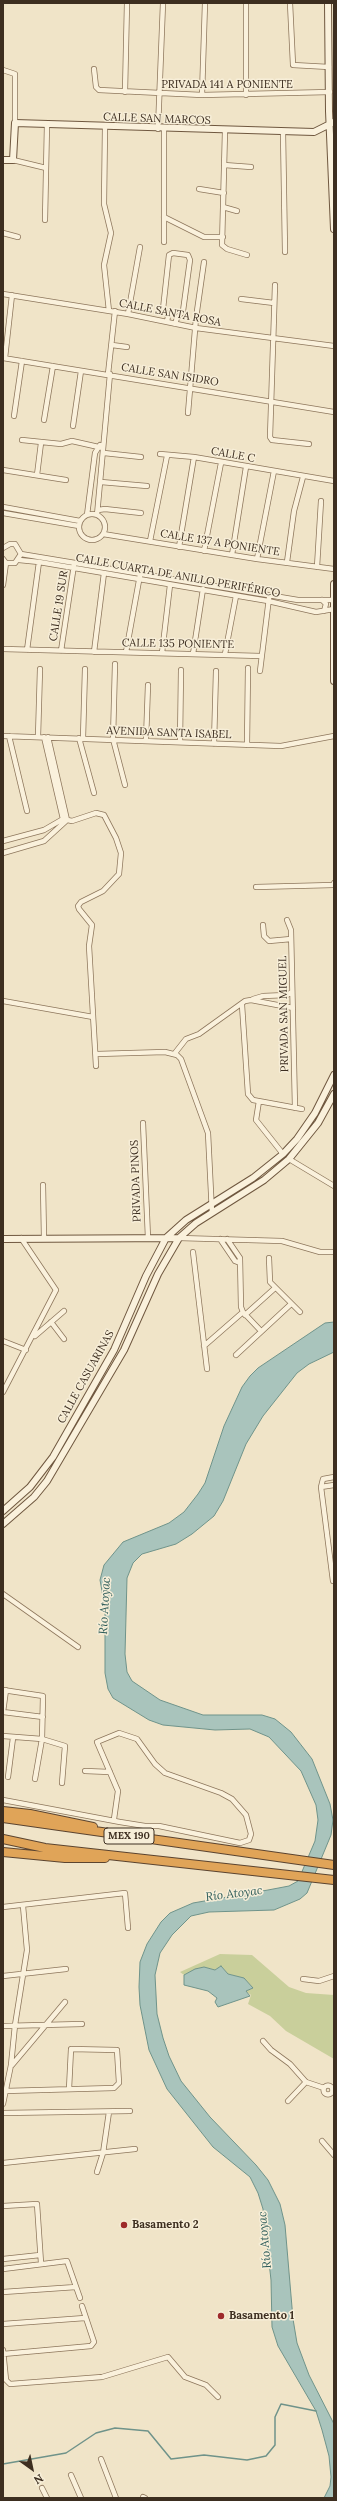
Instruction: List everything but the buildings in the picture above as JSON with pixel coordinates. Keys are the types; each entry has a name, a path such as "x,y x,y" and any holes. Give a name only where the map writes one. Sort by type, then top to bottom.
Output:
{"highway":[{"path":"3,1811 30,1814 128,1836"},
{"name":"MEX 190","path":"3,1818 331,1864"},
{"name":"MEX 190","path":"3,1839 45,1848 250,1869 334,1880"},
{"path":"3,1852 71,1858 128,1856"}],"main road":[{"path":"328,3 334,229"},
{"path":"3,160 13,160 15,123"},
{"name":"CALLE SAN MARCOS","path":"15,123 283,132 314,132 332,124"},
{"path":"334,584 334,681"},
{"name":"CALLE CASUARINAS","path":"4,1510 23,1495 40,1475 68,1431 114,1350 146,1276 166,1238 186,1220 253,1178 283,1154 312,1118 334,1075"},
{"name":"CALLE CASUARINAS","path":"5,1522 34,1497 47,1481 128,1342 158,1274 179,1238 212,1213 264,1180 289,1159 318,1123 334,1094"},
{"path":"3,1239 179,1238"},
{"path":"4,1510 11,1513 5,1522"}],"street":[{"path":"125,92 127,3"},
{"path":"163,3 160,94 164,242"},
{"path":"202,95 205,3"},
{"path":"246,3 246,95"},
{"path":"290,3 293,66 329,67"},
{"name":"PRIVADA 141 A PONIENTE","path":"94,69 97,89 125,92 202,95 330,92"},
{"path":"3,70 15,74 15,123"},
{"path":"45,220 47,124"},
{"path":"80,524 82,535 87,539 98,538 103,534 104,523 97,513 101,482 102,442 112,345 112,311 104,265 111,233 104,204 105,127"},
{"path":"225,131 223,207 224,248 247,255"},
{"path":"283,132 285,252"},
{"path":"13,160 46,168"},
{"path":"224,165 251,167"},
{"path":"199,189 224,194"},
{"path":"223,207 237,211"},
{"path":"164,217 204,237 223,237"},
{"path":"3,232 18,237"},
{"path":"128,314 140,247"},
{"path":"167,322 168,316 163,309 169,255 173,253 188,255 190,260 183,311 177,318 175,324"},
{"path":"188,413 204,262"},
{"path":"275,286 270,439 309,444"},
{"name":"CALLE SANTA ROSA","path":"3,294 112,311 196,328 334,346"},
{"path":"4,358 12,295"},
{"path":"241,299 274,303"},
{"path":"112,345 127,347"},
{"name":"CALLE SAN ISIDRO","path":"4,358 334,412"},
{"path":"14,416 22,361"},
{"path":"44,420 52,366"},
{"path":"72,426 81,371"},
{"path":"22,440 61,444 72,441 102,450 141,457"},
{"path":"37,475 41,443"},
{"path":"80,524 88,515 95,453 102,450"},
{"name":"CALLE C","path":"160,454 167,456 194,457 220,463 299,474 303,477 334,481"},
{"path":"150,541 167,456"},
{"path":"179,547 194,457"},
{"path":"204,551 220,463"},
{"path":"232,555 246,467"},
{"path":"3,470 66,480"},
{"path":"257,559 274,471"},
{"path":"287,562 294,511 303,477"},
{"path":"101,482 147,486"},
{"path":"317,566 321,501"},
{"path":"3,508 30,515 80,524"},
{"path":"88,515 105,509 141,513"},
{"path":"3,513 30,515"},
{"name":"CALLE 137 A PONIENTE","path":"103,534 204,551 334,569"},
{"path":"3,548 10,544 15,544 21,554 19,560"},
{"name":"CALLE CUARTA DE ANILLO PERIFÉRICO","path":"21,554 139,576 170,585 268,600 312,610 324,611 334,609"},
{"name":"CALLE CUARTA DE ANILLO PERIFÉRICO","path":"5,561 15,563 19,560 74,565 104,573 204,584 298,600 334,600"},
{"path":"3,585 5,561"},
{"path":"27,650 39,562"},
{"name":"CALLE 19 SUR","path":"61,651 74,565"},
{"path":"94,652 104,573"},
{"path":"126,652 139,576"},
{"path":"192,654 204,584"},
{"path":"162,653 170,585"},
{"path":"260,671 269,595"},
{"path":"225,654 236,596"},
{"path":"312,610 310,605 315,599"},
{"path":"322,600 326,604 324,611"},
{"name":"CALLE 135 PONIENTE","path":"3,650 261,656"},
{"path":"115,664 113,739 125,785"},
{"path":"247,744 248,668"},
{"path":"40,669 43,737 65,820"},
{"path":"85,669 81,745 94,793"},
{"path":"180,742 181,670"},
{"path":"214,744 216,671"},
{"path":"146,740 148,685"},
{"name":"AVENIDA SANTA ISABEL","path":"3,736 288,746 334,736"},
{"path":"9,736 27,811"},
{"path":"3,853 37,844 53,828 65,820 96,813 104,815 116,838 121,853 121,870 103,891 81,902 78,906 79,910 92,924 89,946 93,1017 97,1054 96,1066"},
{"path":"3,841 53,828"},
{"path":"256,887 333,885 334,883"},
{"name":"PRIVADA SAN MIGUEL","path":"287,920 291,939 295,1108"},
{"path":"263,925 264,936 269,941 291,939"},
{"path":"175,1053 186,1039 199,1034 251,1000 263,996 287,995 292,992"},
{"path":"251,1000 293,1008"},
{"path":"3,1001 93,1017"},
{"path":"242,1005 246,1090 250,1097 259,1101 302,1109"},
{"path":"97,1054 175,1053 185,1065 208,1133 212,1213"},
{"path":"259,1101 256,1112 256,1120 283,1154"},
{"name":"PRIVADA PINOS","path":"143,1123 148,1238"},
{"path":"289,1159 334,1186"},
{"path":"43,1185 44,1238"},
{"path":"3,1392 33,1337 56,1290 21,1238"},
{"path":"179,1238 282,1241 320,1252 333,1252"},
{"path":"220,1239 235,1261 240,1263"},
{"path":"227,1240 240,1258 240,1302 244,1313 261,1331"},
{"path":"193,1252 207,1369"},
{"path":"269,1258 270,1282 300,1312"},
{"path":"204,1346 275,1288"},
{"path":"236,1355 291,1304"},
{"path":"33,1337 64,1311"},
{"path":"51,1322 64,1339"},
{"path":"3,1342 26,1350"},
{"path":"333,1581 322,1487 323,1479 334,1477"},
{"path":"322,1487 334,1486"},
{"path":"3,1594 78,1647"},
{"path":"35,1779 42,1739 43,1717 43,1696 4,1690 3,1712 43,1717"},
{"path":"3,1800 146,1826 159,1826 240,1843 249,1840 250,1834 246,1814 232,1800 221,1793 165,1773 155,1764 134,1737 114,1733 97,1742 118,1791 114,1819"},
{"path":"3,1736 13,1738 42,1739 65,1746 62,1784"},
{"path":"8,1777 13,1738"},
{"path":"85,1771 110,1772"},
{"path":"3,1907 23,1906 125,1893 128,1928"},
{"path":"11,2065 14,2025 24,1975 27,1950 23,1906"},
{"path":"3,1976 24,1975 66,1969"},
{"path":"303,1979 319,1981 334,1976"},
{"path":"3,2104 6,2073 11,2065 65,2002"},
{"path":"3,2026 82,2024"},
{"path":"263,2041 271,2050 290,2064 306,2082 324,2088 329,2085 333,2092"},
{"path":"5,2091 69,2089 117,2086 117,2050 71,2049 69,2089"},
{"path":"288,2101 306,2082"},
{"path":"3,2113 130,2111"},
{"path":"97,2172 103,2153 109,2112"},
{"path":"322,2141 334,2154"},
{"path":"3,2163 134,2149"},
{"path":"3,2206 37,2204 41,2264"},
{"path":"3,2259 40,2255"},
{"path":"3,2269 67,2261 80,2298"},
{"path":"3,2292 76,2288"},
{"path":"3,2354 94,2345 82,2306"},
{"path":"3,2324 85,2318"},
{"path":"3,2350 7,2383 102,2377 168,2357 185,2377 206,2385 218,2397"},
{"path":"101,2459 116,2498"},
{"path":"71,2475 81,2498"},
{"path":"42,2488 47,2498"}],"green space":[{"path":"220,1954 252,1955 289,1987 306,1993 334,1995 334,2059 286,2031 270,2016 248,2004 251,1995 246,1991 253,1988 244,1978 228,1974 221,1966 215,1970 204,1967 184,1975 180,1972"}],"water":[{"name":"Río Atoyac","path":"334,1322 334,1352 309,1364 297,1373 263,1416 246,1444 223,1501 214,1516 192,1534 176,1544 142,1554 133,1563 127,1578 125,1654 127,1672 132,1681 160,1700 203,1715 262,1715 275,1719 291,1732 312,1759 330,1804 333,1820 331,1835 307,1893 300,1899 274,1910 209,1912 191,1916 172,1935 160,1953 155,1975 157,2014 169,2056 181,2081 210,2117 256,2165 268,2180 280,2204 285,2225 293,2319 297,2343 309,2375 334,2424 334,2498 324,2498 330,2486 331,2477 329,2456 322,2430 316,2411 278,2346 272,2327 271,2280 263,2209 258,2193 250,2177 213,2147 167,2089 149,2050 140,2005 139,1987 140,1962 147,1944 161,1922 170,1913 193,1903 289,1886 298,1881 315,1841 318,1820 316,1805 301,1771 269,1737 250,1729 215,1730 163,1725 149,1720 113,1698 108,1689 105,1673 105,1608 100,1580 104,1565 123,1542 169,1523 184,1512 198,1494 205,1483 224,1426 242,1387 250,1376 258,1368 325,1323"},
{"path":"221,1966 228,1974 244,1978 253,1988 246,1991 250,1996 218,2007 215,2002 217,1998 208,1991 184,1985 184,1975 195,1969 204,1967 215,1970"}],"waterway":[{"path":"3,2464 66,2453 96,2433 115,2428 148,2431 171,2459 204,2455 247,2460 266,2456 275,2445 275,2417 281,2404 316,2411"}],"place":[{"name":"Basamento 2","path":"124,2225"},
{"name":"Basamento 1","path":"221,2316"}]}
